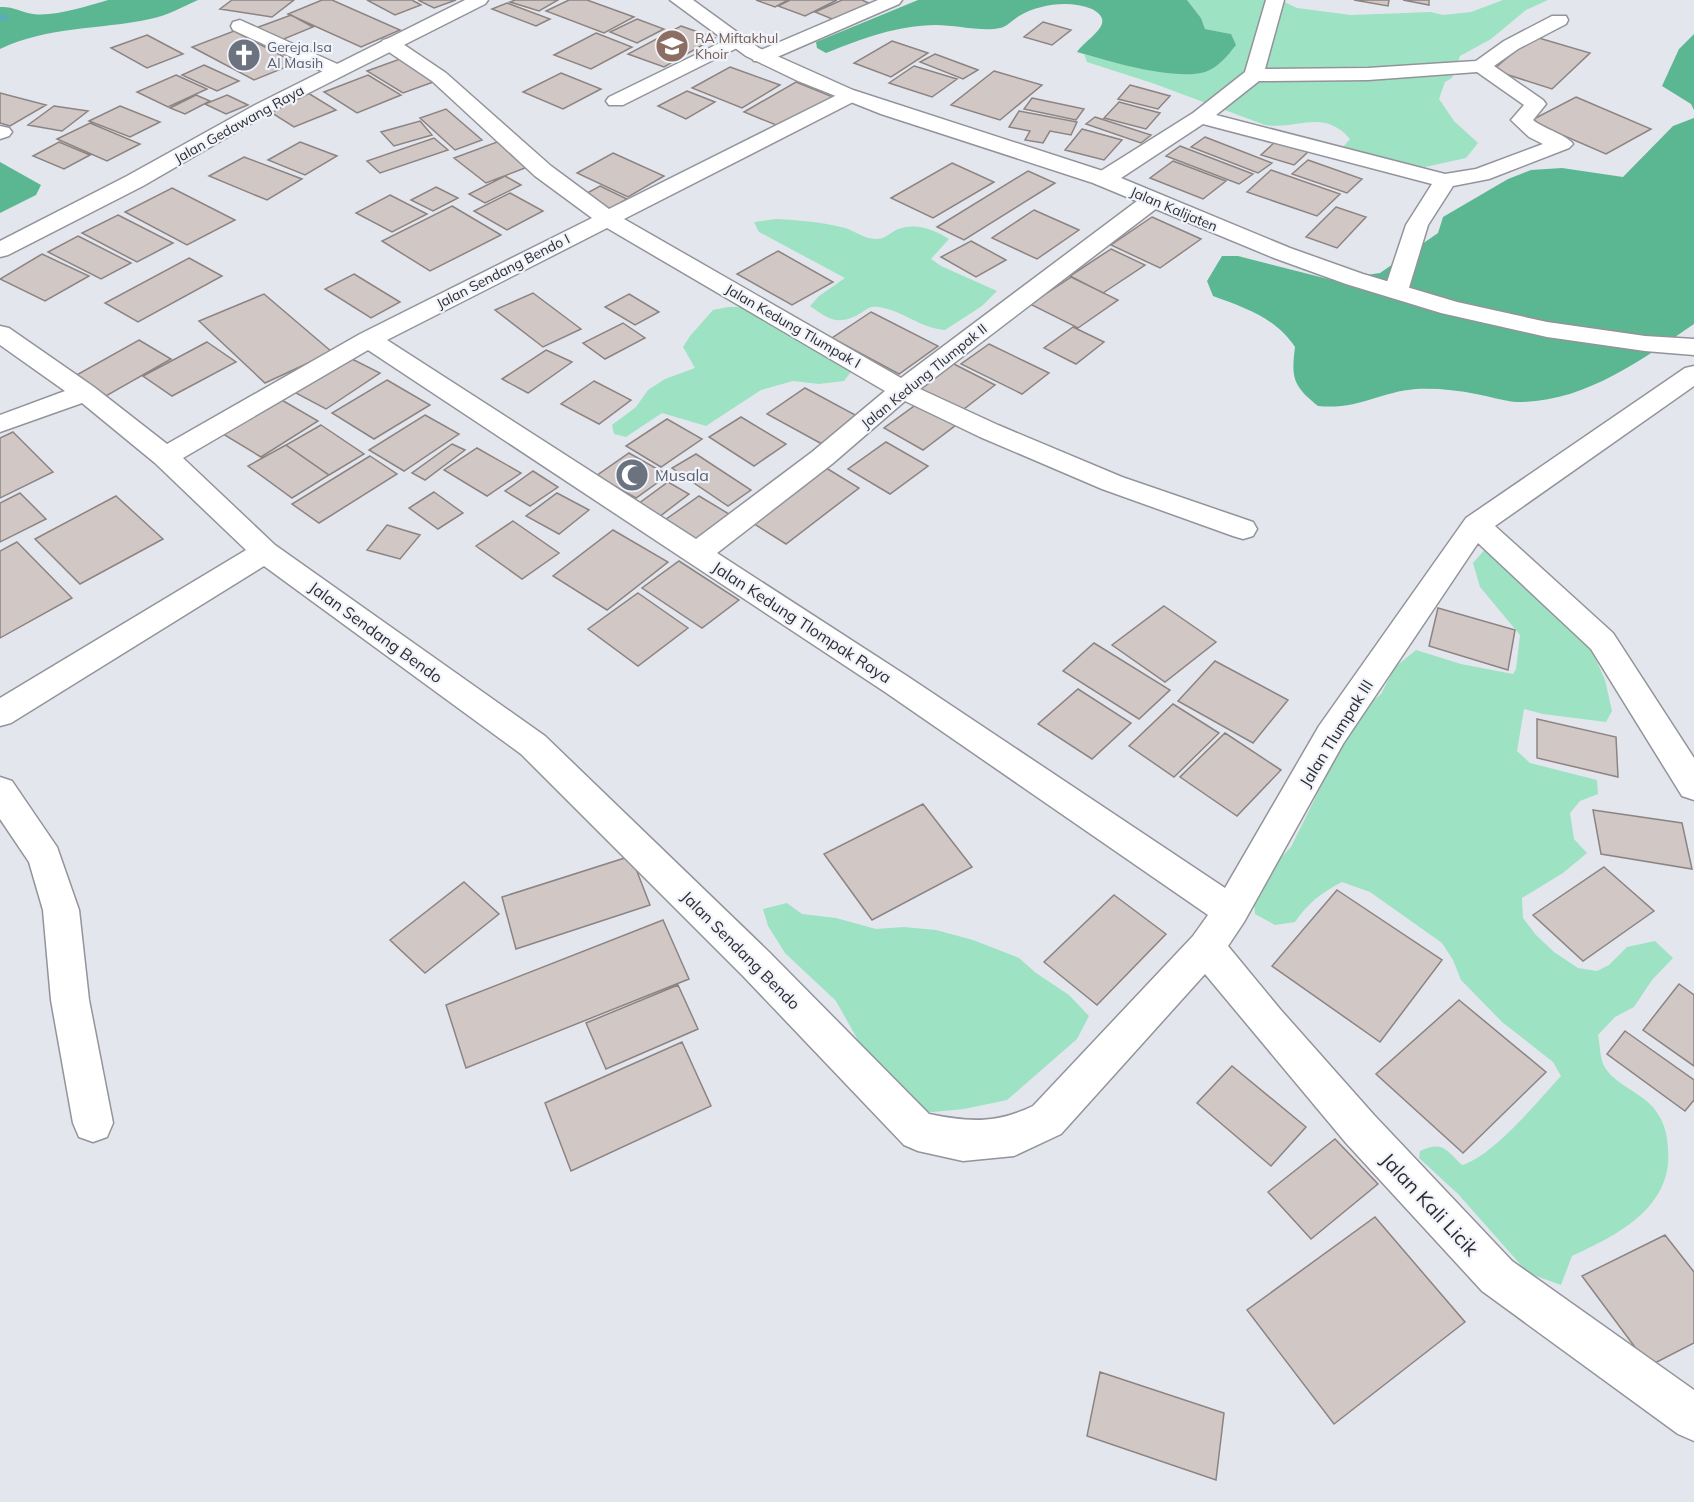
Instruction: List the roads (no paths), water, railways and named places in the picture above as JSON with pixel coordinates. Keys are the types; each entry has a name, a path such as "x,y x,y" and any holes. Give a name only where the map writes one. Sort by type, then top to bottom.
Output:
{"street":[{"name":"Jalan Gedawang Raya","path":"0,250 135,181 262,109 479,0"},
{"name":"Jalan Kalijaten","path":"679,0 761,57 848,96 1104,179 1308,263 1396,291 1551,332 1645,344 1694,347"},
{"path":"761,57 893,0"},
{"path":"1104,179 1200,117 1254,75 1275,0"},
{"path":"1254,75 1300,77 1377,75 1481,66 1511,45 1558,20"},
{"path":"240,26 337,71"},
{"path":"616,101 736,41"},
{"name":"Jalan Kedung Tlumpak I","path":"390,44 440,77 543,171 607,218 902,390 988,431 1112,483 1243,529"},
{"path":"1200,117 1445,182 1481,174 1562,144 1536,134 1521,120 1536,104 1481,66"},
{"name":"Jalan Sendang Bendo I","path":"165,457 369,339 848,96"},
{"path":"1396,291 1421,215 1445,182"},
{"name":"Jalan Kedung Tlumpak II","path":"697,553 822,458 902,390 1153,200"},
{"name":"Jalan Sendang Bendo","path":"0,333 85,393 165,457 265,552 532,745 756,964 918,1131 963,1141 1014,1136 1047,1120 1206,947"},
{"name":"Jalan Kedung Tlompak Raya","path":"369,339 897,684 1231,911"},
{"name":"Jalan Tlumpak III","path":"1206,947 1231,911 1331,735 1476,525 1694,374"},
{"path":"0,424 85,393"},
{"path":"1476,525 1602,641 1694,786"},
{"path":"0,714 265,552"},
{"path":"0,791 45,857 61,910 70,1000 93,1123"},
{"name":"Jalan Kali Licik","path":"1206,947 1266,1021 1360,1129 1497,1275 1694,1418"}],"waterway":[{"path":"0,17 5,18"}],"place":[{"name":"RA Miftakhul Khoir","path":"672,46"},
{"name":"Gereja Isa Al Masih","path":"244,55"},
{"name":"Musala","path":"632,475"}]}
